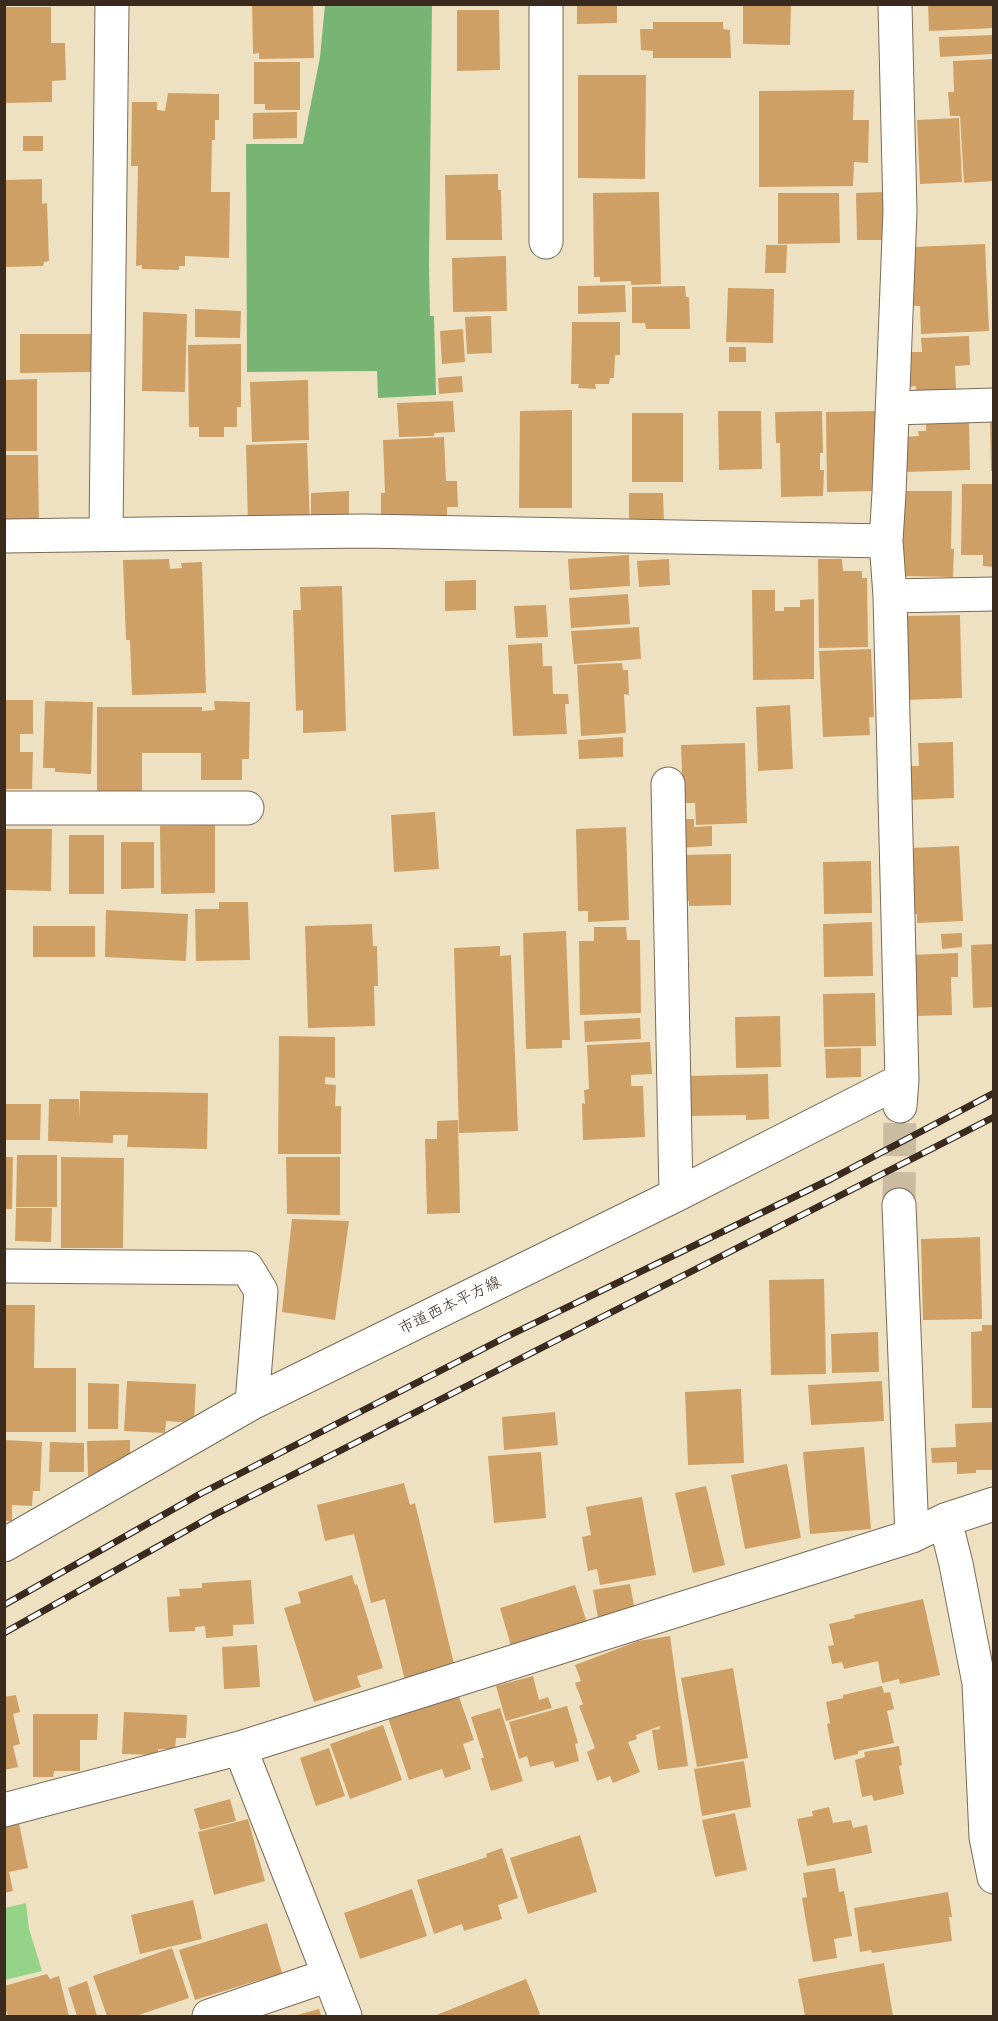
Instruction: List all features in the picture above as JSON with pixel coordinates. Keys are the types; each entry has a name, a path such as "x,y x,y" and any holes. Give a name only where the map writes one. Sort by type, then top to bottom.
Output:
{"street":[{"path":"106,533 112,4"},
{"path":"546,4 546,242"},
{"path":"895,4 900,211 886,541 890,596 993,594"},
{"path":"892,408 993,405"},
{"path":"4,536 364,531 886,541"},
{"name":"市道西本平方線","path":"4,1545 252,1403 676,1195 901,1093 890,596"},
{"path":"668,784 676,1195"},
{"path":"4,807 246,808"},
{"path":"900,1205 912,1536"},
{"path":"4,1266 247,1268 261,1291 252,1403"},
{"path":"4,1810 240,1748 912,1536 945,1520 993,1504"},
{"path":"945,1520 979,1683 986,1837 993,1877"},
{"path":"240,1748 345,2016"},
{"path":"209,2016 329,1975"}],"green space":[{"path":"325,5 432,5 429,265 430,316 434,316 436,395 378,398 377,371 247,372 246,144 303,144 320,57"},
{"path":"26,1903 29,1929 42,1971 5,1980 5,1908"}],"building":[{"path":"252,4 313,4 314,58 259,59 259,53 253,54"},
{"path":"577,4 617,4 617,23 577,24"},
{"path":"743,4 791,4 790,45 743,44"},
{"path":"928,4 994,4 994,28 929,31"},
{"path":"4,7 51,7 51,43 65,43 66,80 52,81 52,102 4,103"},
{"path":"457,10 499,10 500,70 457,71"},
{"path":"653,22 723,22 723,29 730,30 731,58 653,58 653,51 641,50 640,29 653,29"},
{"path":"994,35 994,54 940,57 939,37"},
{"path":"994,59 994,181 964,183 960,116 950,116 948,92 954,92 953,61"},
{"path":"254,62 300,62 300,110 265,110 265,104 254,104"},
{"path":"578,75 646,75 645,179 578,178"},
{"path":"854,90 853,120 869,120 868,163 854,162 853,186 759,187 759,91"},
{"path":"168,93 219,94 219,120 215,120 215,140 212,140 211,192 230,192 229,258 185,256 185,266 179,266 179,270 142,269 142,265 136,266 138,166 131,166 132,102 157,102 157,110 165,111"},
{"path":"297,112 297,138 253,139 253,113"},
{"path":"959,118 962,182 920,184 917,120"},
{"path":"23,136 43,136 43,151 23,151"},
{"path":"498,174 498,190 501,190 502,240 446,240 445,175"},
{"path":"42,179 42,204 47,203 49,261 44,262 43,266 5,267 5,180"},
{"path":"659,192 661,284 631,285 631,281 600,282 600,277 594,277 593,193"},
{"path":"885,192 884,240 857,240 856,193"},
{"path":"778,193 839,193 840,243 778,244"},
{"path":"985,244 989,331 921,334 920,306 914,306 912,247"},
{"path":"766,245 787,245 786,273 765,273"},
{"path":"506,256 507,311 453,312 452,258"},
{"path":"625,285 626,312 578,314 578,286"},
{"path":"685,286 686,297 689,297 690,329 646,329 645,323 632,323 632,287"},
{"path":"728,288 774,289 773,343 726,342"},
{"path":"195,309 241,311 240,338 195,337"},
{"path":"143,312 187,314 185,392 142,391"},
{"path":"491,316 492,353 467,354 465,317"},
{"path":"572,322 620,322 620,355 615,355 614,378 610,378 609,384 595,384 596,389 578,388 579,384 571,384"},
{"path":"463,329 465,362 442,364 440,331"},
{"path":"20,334 92,334 92,372 20,373"},
{"path":"969,336 970,365 955,366 956,390 916,392 916,386 910,387 909,352 922,352 921,338"},
{"path":"241,344 241,407 237,407 237,427 224,427 224,437 199,437 199,427 189,427 188,345"},
{"path":"729,347 746,347 746,362 729,362"},
{"path":"462,376 463,392 439,394 438,378"},
{"path":"37,379 37,451 4,451 4,380"},
{"path":"308,380 309,440 252,442 250,382"},
{"path":"453,401 455,432 434,433 434,436 399,437 397,403"},
{"path":"572,410 572,508 519,508 520,411"},
{"path":"718,411 761,411 762,469 719,470"},
{"path":"822,411 823,453 820,453 820,470 824,470 823,496 781,497 780,443 776,443 775,412"},
{"path":"879,411 880,491 827,492 826,412"},
{"path":"632,413 683,413 683,482 632,482"},
{"path":"990,418 994,418 994,471 991,471"},
{"path":"969,419 970,470 905,472 904,437 919,436 918,431 926,431 926,420"},
{"path":"444,437 446,481 457,481 458,507 447,507 447,516 381,519 381,493 385,493 383,440"},
{"path":"307,443 310,524 248,525 246,445"},
{"path":"4,455 38,455 39,526 4,527"},
{"path":"962,484 994,484 994,567 983,566 983,555 961,555"},
{"path":"349,491 349,516 311,516 311,493"},
{"path":"902,491 952,491 953,577 900,576"},
{"path":"629,493 663,493 664,524 629,524"},
{"path":"629,555 630,586 570,590 568,559"},
{"path":"169,559 170,569 182,568 181,563 202,562 206,693 132,695 130,640 126,640 123,560"},
{"path":"669,559 670,585 639,587 637,561"},
{"path":"818,559 842,559 843,571 862,571 862,578 867,578 868,647 819,648"},
{"path":"476,580 476,610 445,611 445,581"},
{"path":"342,586 346,731 303,733 303,710 296,711 293,610 301,610 300,587"},
{"path":"752,590 775,590 775,611 784,611 784,607 800,607 800,600 814,599 814,679 753,680"},
{"path":"628,594 630,624 571,628 569,598"},
{"path":"546,605 548,637 516,638 514,606"},
{"path":"960,615 962,698 904,700 905,616"},
{"path":"639,627 641,659 574,664 571,631"},
{"path":"542,643 543,666 552,666 553,694 568,694 569,704 565,704 567,734 513,736 508,645"},
{"path":"871,649 874,717 869,717 870,735 823,737 819,651"},
{"path":"622,663 623,670 628,670 629,695 624,694 626,733 581,736 577,665"},
{"path":"4,700 33,700 33,734 20,734 20,752 33,752 32,789 4,789"},
{"path":"45,701 93,702 91,774 55,772 55,768 43,768"},
{"path":"214,701 250,702 249,759 242,759 242,780 201,780 201,753 142,753 142,797 97,797 97,707 202,707 202,711 215,710"},
{"path":"790,705 793,769 758,771 756,707"},
{"path":"623,737 623,757 579,759 578,740"},
{"path":"953,742 954,798 909,800 908,766 919,766 918,743"},
{"path":"745,743 747,823 696,825 695,803 683,803 681,745"},
{"path":"435,812 439,869 394,872 391,815"},
{"path":"679,819 694,819 694,827 712,826 712,846 677,848"},
{"path":"215,825 215,893 161,894 160,826"},
{"path":"626,827 629,920 588,922 588,911 578,911 576,829"},
{"path":"4,829 52,829 51,891 4,890"},
{"path":"69,835 104,835 104,894 69,894"},
{"path":"121,842 154,842 154,888 121,889"},
{"path":"959,846 963,921 917,923 917,914 911,914 909,848"},
{"path":"731,854 731,905 689,906 689,901 682,901 681,855"},
{"path":"871,861 872,913 824,914 823,862"},
{"path":"219,902 248,902 250,960 196,961 195,909 219,909"},
{"path":"106,910 188,914 186,961 105,957"},
{"path":"872,922 873,976 824,977 823,924"},
{"path":"372,924 373,946 377,946 378,986 374,986 375,1026 308,1028 305,926"},
{"path":"33,926 95,926 95,957 33,957"},
{"path":"594,927 626,927 627,940 640,940 641,1013 580,1015 579,941 594,941"},
{"path":"566,931 570,1040 562,1040 562,1048 526,1049 523,933"},
{"path":"962,933 962,947 942,949 941,934"},
{"path":"994,944 994,1007 973,1008 971,945"},
{"path":"500,946 500,956 511,955 518,1131 459,1133 454,948"},
{"path":"958,953 958,977 951,977 952,1015 913,1016 911,955"},
{"path":"875,993 876,1046 824,1047 823,994"},
{"path":"780,1016 781,1067 736,1068 735,1017"},
{"path":"640,1018 641,1039 585,1042 584,1021"},
{"path":"279,1036 335,1037 335,1078 325,1077 325,1084 336,1085 335,1106 341,1106 341,1154 278,1154"},
{"path":"650,1042 652,1074 631,1075 631,1086 643,1086 645,1137 583,1140 582,1103 585,1104 584,1090 589,1089 587,1045"},
{"path":"861,1048 861,1077 826,1078 825,1049"},
{"path":"768,1074 769,1119 746,1120 746,1115 688,1116 688,1076"},
{"path":"80,1091 208,1093 207,1149 127,1147 128,1135 113,1135 113,1143 48,1141 49,1099 79,1099 80,1119"},
{"path":"4,1104 41,1104 40,1140 4,1140"},
{"path":"458,1120 460,1213 427,1214 425,1139 437,1139 437,1121"},
{"path":"17,1155 57,1155 57,1207 16,1207"},
{"path":"4,1157 13,1157 12,1209 4,1209"},
{"path":"61,1157 124,1158 123,1248 61,1248"},
{"path":"286,1157 340,1157 340,1215 287,1214"},
{"path":"16,1208 52,1208 51,1242 15,1241"},
{"path":"292,1219 349,1221 335,1320 282,1312"},
{"path":"980,1237 982,1319 923,1320 921,1239"},
{"path":"824,1279 826,1374 771,1375 769,1280"},
{"path":"4,1305 35,1305 34,1368 76,1368 76,1432 4,1432"},
{"path":"982,1325 994,1325 994,1408 972,1408 971,1332 982,1331"},
{"path":"878,1332 879,1372 832,1373 831,1334"},
{"path":"127,1381 196,1384 194,1423 166,1421 165,1433 124,1431"},
{"path":"882,1381 884,1421 811,1425 808,1385"},
{"path":"88,1383 119,1384 118,1429 88,1429"},
{"path":"741,1389 744,1463 688,1465 685,1392"},
{"path":"555,1412 558,1445 504,1450 502,1417"},
{"path":"994,1422 994,1470 976,1470 976,1473 957,1474 957,1462 932,1463 931,1448 956,1447 955,1424"},
{"path":"4,1440 42,1442 40,1491 33,1491 32,1506 12,1505 12,1521 4,1521"},
{"path":"130,1440 130,1458 88,1476 87,1441"},
{"path":"50,1442 84,1443 84,1472 49,1472"},
{"path":"864,1447 871,1529 810,1534 803,1452"},
{"path":"541,1452 546,1518 494,1523 488,1456"},
{"path":"787,1464 801,1538 745,1549 731,1475"},
{"path":"404,1483 410,1505 415,1503 454,1664 449,1665 451,1674 406,1685 385,1599 371,1603 354,1534 325,1541 317,1505"},
{"path":"706,1486 725,1565 693,1573 675,1493"},
{"path":"642,1497 656,1575 600,1585 597,1569 588,1571 582,1537 591,1535 586,1507"},
{"path":"352,1575 355,1585 357,1584 383,1668 357,1676 361,1687 314,1702 284,1608 301,1603 298,1592"},
{"path":"251,1580 254,1624 233,1625 233,1636 206,1638 205,1626 195,1627 195,1631 169,1632 167,1597 180,1596 179,1589 202,1588 202,1583"},
{"path":"630,1584 635,1611 598,1618 593,1590"},
{"path":"575,1585 587,1623 511,1646 500,1608"},
{"path":"923,1599 940,1675 900,1684 899,1679 882,1683 878,1661 844,1669 842,1662 832,1664 828,1646 834,1645 829,1624 855,1618 854,1615"},
{"path":"670,1636 688,1766 658,1770 652,1730 660,1729 660,1726 636,1735 637,1739 628,1742 640,1772 613,1783 610,1776 597,1781 587,1752 595,1748 579,1706 583,1704 575,1683 581,1681 575,1665 638,1641"},
{"path":"257,1645 260,1687 224,1689 222,1647"},
{"path":"733,1668 748,1758 697,1767 681,1678"},
{"path":"533,1676 539,1700 548,1697 552,1708 506,1721 496,1686"},
{"path":"882,1686 884,1693 890,1692 894,1709 887,1711 894,1743 858,1751 858,1754 834,1760 827,1724 830,1723 826,1702 843,1698 843,1695"},
{"path":"458,1694 474,1740 463,1744 471,1769 445,1778 442,1769 409,1780 388,1718"},
{"path":"16,1695 20,1712 13,1714 20,1744 13,1746 18,1767 4,1770 4,1697"},
{"path":"567,1706 578,1743 575,1744 579,1761 555,1768 553,1761 530,1767 527,1756 519,1759 509,1722"},
{"path":"500,1708 523,1781 491,1791 481,1758 484,1758 471,1717"},
{"path":"124,1712 187,1715 186,1738 176,1738 175,1749 158,1749 158,1755 122,1754"},
{"path":"33,1714 98,1714 97,1740 80,1740 80,1771 54,1771 53,1777 33,1777"},
{"path":"383,1725 402,1780 350,1799 330,1744"},
{"path":"899,1746 902,1765 899,1766 904,1794 874,1801 872,1795 862,1797 855,1760 865,1757 864,1752"},
{"path":"329,1748 345,1796 316,1806 300,1758"},
{"path":"744,1761 751,1807 702,1816 694,1769"},
{"path":"230,1799 236,1821 200,1830 194,1809"},
{"path":"829,1807 833,1823 851,1820 853,1828 867,1825 872,1853 807,1866 797,1819 813,1816 812,1811"},
{"path":"735,1813 747,1870 715,1877 702,1820"},
{"path":"248,1819 265,1881 214,1895 198,1832"},
{"path":"19,1823 28,1868 9,1872 13,1891 4,1893 4,1825"},
{"path":"580,1835 597,1892 528,1914 510,1858"},
{"path":"502,1848 518,1898 498,1905 502,1919 464,1931 462,1924 434,1934 417,1880 487,1857 486,1854"},
{"path":"835,1868 839,1892 844,1891 852,1936 834,1939 837,1958 813,1962 802,1898 807,1897 803,1873"},
{"path":"412,1889 427,1936 360,1959 344,1913"},
{"path":"948,1892 952,1917 949,1917 952,1941 872,1953 871,1950 860,1952 854,1908"},
{"path":"193,1900 202,1939 140,1954 131,1915"},
{"path":"267,1923 282,1973 195,2000 179,1950"},
{"path":"172,1948 189,1998 136,2016 107,2016 93,1976"},
{"path":"884,1963 893,2016 805,2016 798,1979"},
{"path":"47,1974 50,1979 59,1976 69,2016 8,2016 4,2005 4,1986"},
{"path":"526,1979 540,2014 535,2016 434,2016"},
{"path":"87,1981 97,2016 77,2016 68,1988"},
{"path":"319,2009 321,2016 294,2016"}],"tunnel":[{"path":"899,1205 900,1106"}],"railway":[{"path":"4,1605 200,1494 504,1338 831,1179 994,1093"},
{"path":"4,1633 214,1515 994,1117"}]}
